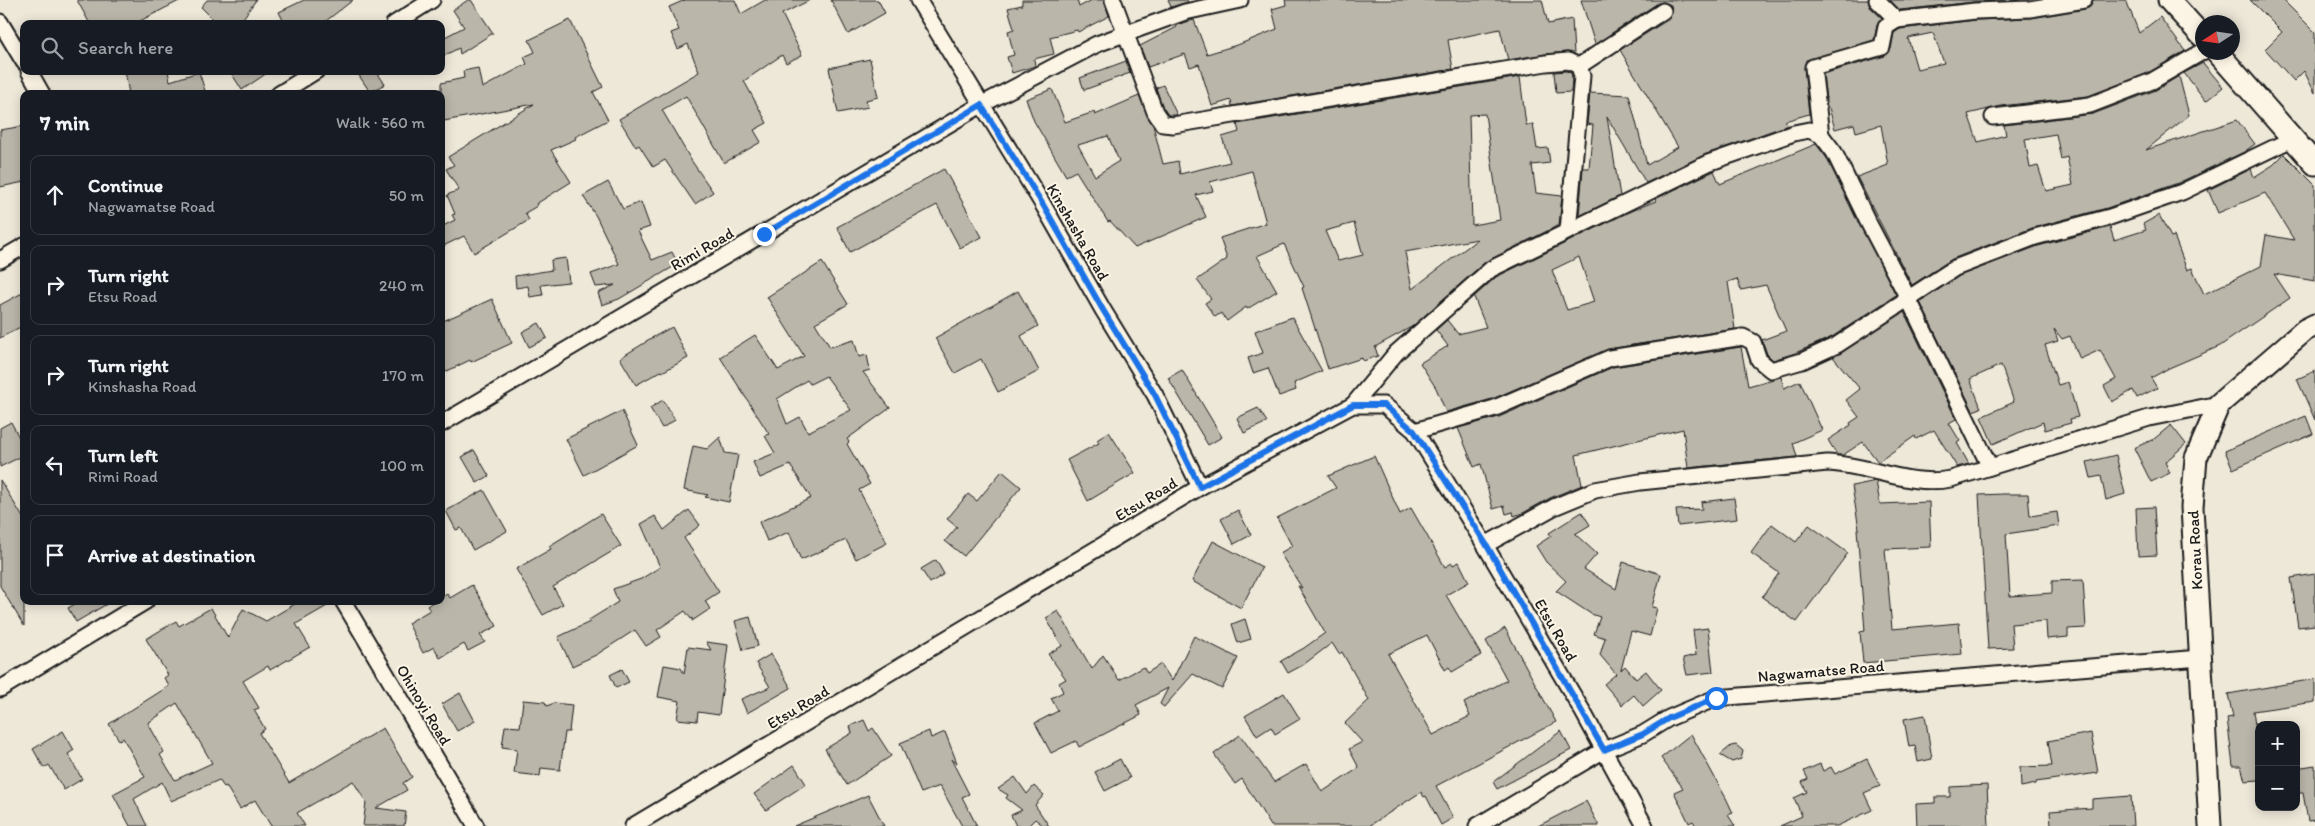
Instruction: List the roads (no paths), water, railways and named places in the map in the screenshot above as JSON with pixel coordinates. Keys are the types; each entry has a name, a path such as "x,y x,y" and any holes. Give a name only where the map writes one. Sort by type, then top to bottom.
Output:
{"street":[{"path":"400,20 432,0"},
{"name":"Kinshasha Road","path":"918,0 1042,203 1103,310 1155,395 1200,487"},
{"path":"1113,0 1127,33 1155,112 1163,124 1173,125 1546,63 1568,61 1579,66 1582,76 1568,231"},
{"name":"Rimi Road","path":"445,422 981,105 1097,44 1185,12 1240,0"},
{"path":"1876,0 1897,20"},
{"path":"1821,135 1813,67 1882,48 1886,27 1897,20 1976,11 2030,10 2084,0"},
{"path":"2169,0 2195,28"},
{"path":"1579,66 1664,11"},
{"path":"0,22 20,55"},
{"path":"1993,117 2090,104 2152,81 2195,56"},
{"path":"2224,60 2315,164"},
{"path":"31,75 40,90"},
{"path":"285,90 310,75"},
{"path":"1353,405 1396,353 1491,269 1708,163 1794,132 1809,130 1821,135 1834,152 1990,466"},
{"path":"1414,431 1495,408 1610,358 1743,337 1753,342 1759,360 1771,370 1802,361 1837,345 1955,268 2035,237 2110,217 2182,192 2292,138"},
{"path":"0,260 20,248"},
{"name":"Korau Road","path":"2210,826 2192,506 2196,458 2219,404 2305,330 2315,324"},
{"path":"1486,544 1554,507 1595,490 1640,482 1827,462 1847,464 1918,482 1934,482 1951,479 2149,418 2219,404"},
{"name":"Etsu Road","path":"633,826 1200,487 1353,405 1384,405 1414,431 1486,544 1604,750 1645,826"},
{"path":"0,689 139,605"},
{"name":"Ohinoyi Road","path":"345,605 476,826"},
{"name":"Nagwamatse Road","path":"1476,826 1604,750 1643,734 1669,718 1716,698 2200,658"}]}
